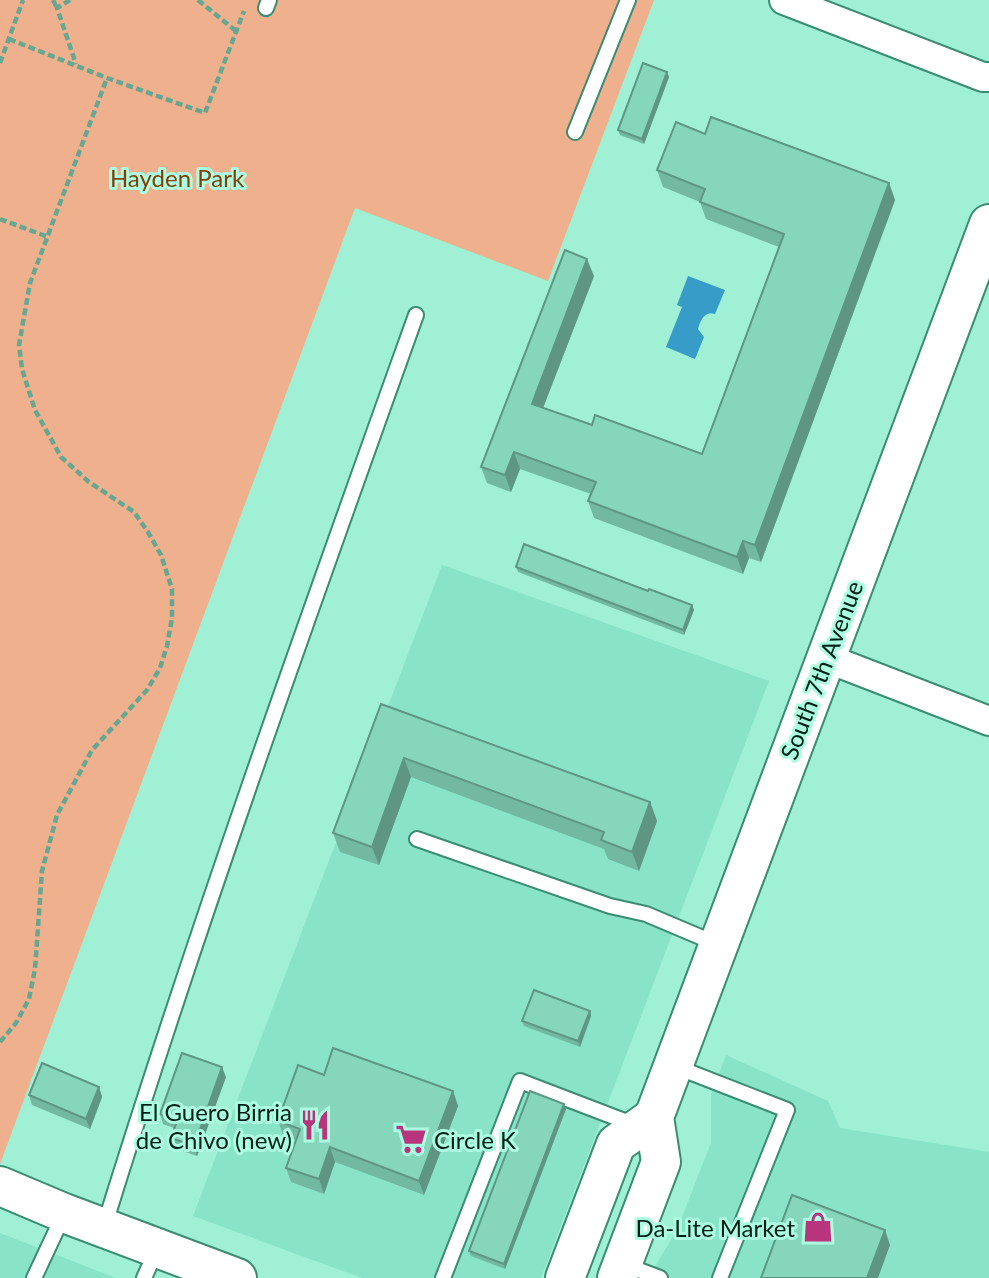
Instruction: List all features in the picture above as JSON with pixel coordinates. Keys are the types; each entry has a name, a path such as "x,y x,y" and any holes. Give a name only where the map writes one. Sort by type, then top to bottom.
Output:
{"main road":[{"name":"South 7th Avenue","path":"565,1278 616,1144 647,1121 673,1066 989,224"},
{"name":"South 7th Avenue","path":"620,1271 661,1162 647,1121"},
{"path":"0,1185 104,1228 151,1263 237,1278"}],"street":[{"path":"784,0 983,77 989,77"},
{"path":"826,658 989,721"}],"lane":[{"path":"575,132 628,0"},
{"path":"104,1228 155,1065 302,634 416,315"},
{"path":"417,839 610,906 646,914 718,944"},
{"path":"673,1066 787,1110 720,1278"},
{"path":"443,1278 520,1081 647,1121"},
{"path":"34,1278 64,1213"},
{"path":"620,1271 660,1278"}],"path":[{"path":"0,63 23,0"},
{"path":"53,0 76,65"},
{"path":"57,8 70,0"},
{"path":"198,0 236,31"},
{"path":"9,39 205,113 248,0"},
{"path":"0,1042 16,1023 29,999 35,969 42,871 57,815 92,750 147,690 160,668 172,618 172,589 161,555 134,512 89,482 61,457 41,423 27,388 19,345 30,283 107,78"},
{"path":"0,219 48,237"}],"shaded area":[{"path":"442,565 769,681 541,1278 362,1278 193,1216"},
{"path":"726,1055 828,1101 840,1128 989,1152 989,1278 648,1278 677,1230 711,1143 711,1095"},
{"path":"0,1233 116,1278 0,1278"}],"green space":[{"name":"Hayden Park","path":"0,0 654,0 548,281 355,208 0,1164"}],"water":[{"path":"688,276 725,290 715,314 706,315 700,323 698,329 704,337 695,359 666,347 682,307 677,305"}],"building":[{"path":"643,63 667,72 642,139 618,130"},
{"path":"711,117 889,183 755,545 743,541 737,557 588,501 596,482 514,452 505,475 481,467 565,250 587,259 532,404 592,425 595,415 702,454 784,234 700,202 705,189 657,170 676,122 705,134"},
{"path":"524,544 692,605 683,630 516,567"},
{"path":"381,704 650,802 632,852 601,840 604,832 404,758 372,847 333,833"},
{"path":"534,990 590,1011 578,1041 522,1021"},
{"path":"333,1048 453,1091 419,1181 330,1147 319,1179 286,1168 300,1129 278,1121 298,1065 324,1075"},
{"path":"182,1053 222,1067 194,1146 171,1138 177,1121 160,1114"},
{"path":"42,1063 99,1087 86,1119 29,1095"},
{"path":"530,1091 564,1104 504,1264 469,1251"},
{"name":"Da-Lite Market","path":"792,1195 885,1230 867,1278 761,1278"}],"place":[{"name":"El Guero Birria de Chivo (new)","path":"315,1125"},
{"name":"Circle K","path":"411,1139"},
{"name":"Da-Lite Market","path":"818,1227"}]}
